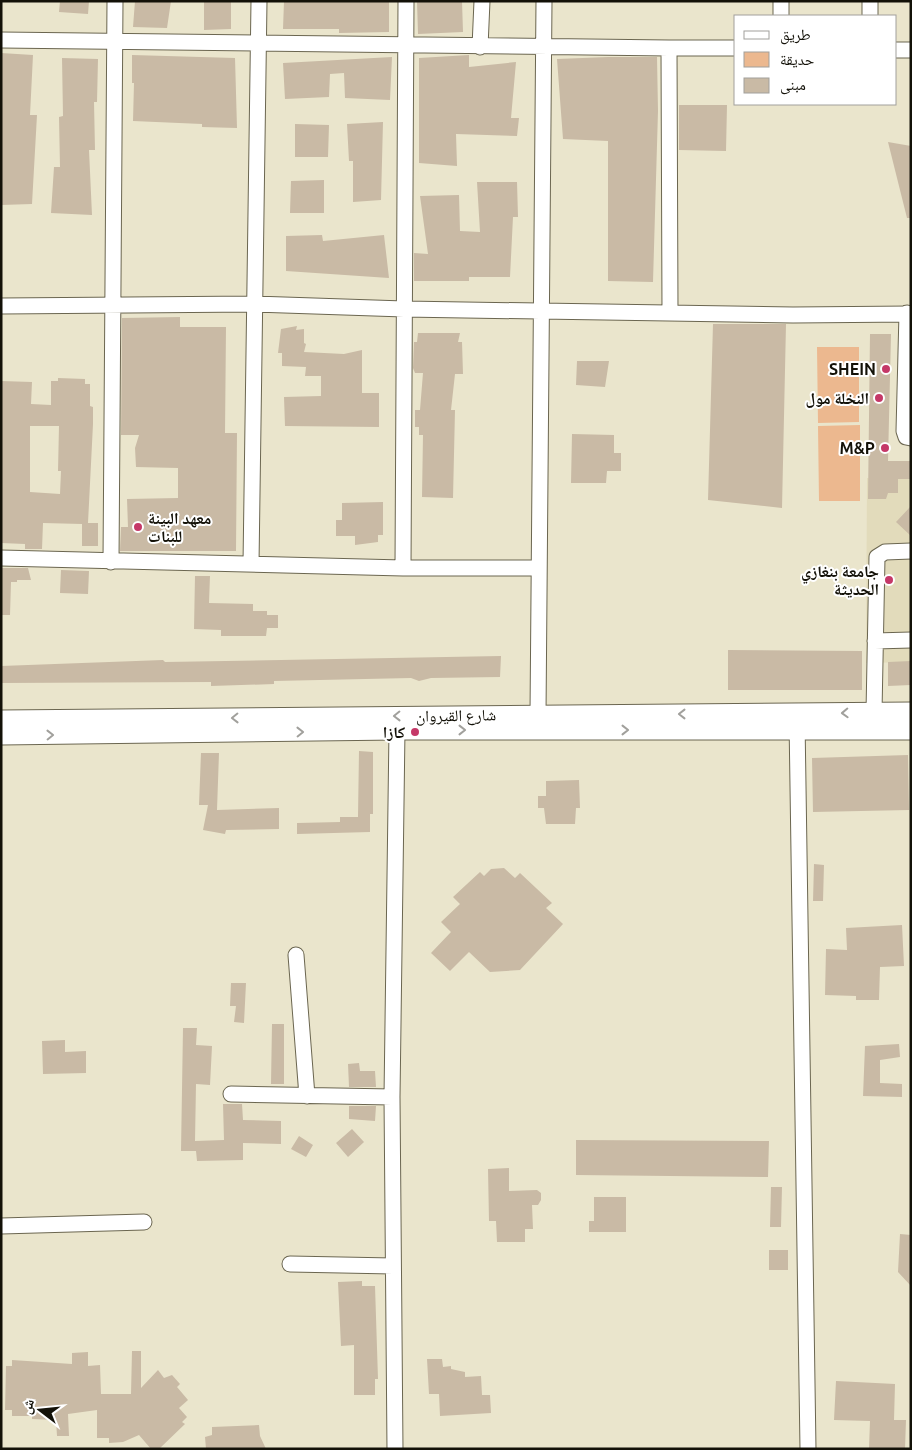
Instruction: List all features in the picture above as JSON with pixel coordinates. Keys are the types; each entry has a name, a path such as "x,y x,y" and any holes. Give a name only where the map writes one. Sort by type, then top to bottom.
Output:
{"main road":[{"name":"شارع القيروان","path":"1,735 797,722 874,712 911,712"},
{"name":"شارع القيروان","path":"1,720 538,714 797,722 911,730"}],"street":[{"path":"111,562 115,1"},
{"path":"251,564 259,1"},
{"path":"403,568 406,1"},
{"path":"480,47 482,1"},
{"path":"538,714 544,1"},
{"path":"781,1 781,15"},
{"path":"870,1 870,15"},
{"path":"1,40 114,40 480,47 734,48"},
{"path":"668,48 670,312"},
{"path":"897,50 911,50"},
{"path":"1,306 254,304 404,309 793,315 909,313 904,431 906,437 911,438"},
{"path":"874,712 877,557 885,552 911,551"},
{"path":"1,558 403,568 539,568"},
{"path":"875,642 911,640"},
{"path":"797,722 808,1449"},
{"path":"395,1449 392,1098 397,730"},
{"path":"296,955 307,1096"},
{"path":"230,1094 392,1098"},
{"path":"1,1226 144,1222"},
{"path":"290,1264 394,1266"}],"shaded area":[{"name":"جامعة بنغازي الحديثة","path":"867,478 911,479 911,662 866,663"}],"green space":[{"path":"817,347 859,347 859,422 818,423"},
{"path":"860,425 860,501 819,501 818,426"}],"building":[{"path":"60,1 89,1 88,14 59,12"},
{"path":"135,1 171,1 167,28 133,27"},
{"path":"204,1 231,1 231,29 204,30"},
{"path":"284,1 389,1 389,32 339,33 339,29 283,29"},
{"path":"417,1 462,1 463,32 418,34"},
{"path":"1,53 33,55 30,115 37,115 32,204 1,205"},
{"path":"132,55 235,58 237,128 202,127 202,124 133,121 134,83 132,83"},
{"path":"469,55 469,67 516,62 511,118 519,118 517,136 456,134 457,166 419,163 419,58"},
{"path":"392,57 390,100 345,98 344,73 330,74 329,97 285,99 283,63"},
{"path":"657,57 658,111 653,282 608,281 608,141 563,139 557,59"},
{"path":"62,58 98,59 97,102 94,102 95,150 89,150 92,215 51,213 54,167 60,167 59,117 63,116"},
{"path":"679,105 727,105 726,151 679,150"},
{"path":"383,122 381,200 353,202 353,161 349,161 347,124"},
{"path":"295,124 329,125 328,157 295,157"},
{"path":"888,142 911,146 911,218 907,218"},
{"path":"324,180 324,213 290,213 291,181"},
{"path":"477,182 517,182 518,217 513,217 510,277 469,277 469,281 414,281 414,253 428,254 420,196 459,195 460,231 480,232"},
{"path":"322,235 323,241 384,235 389,278 286,271 286,236"},
{"path":"180,317 180,327 226,327 225,433 237,433 236,551 120,551 121,527 128,527 127,499 178,498 178,468 136,467 135,448 139,435 121,435 122,318"},
{"path":"713,324 786,324 782,508 708,500"},
{"path":"297,326 296,330 304,329 304,343 306,344 304,352 344,354 362,350 362,393 379,393 379,427 285,426 284,397 321,396 321,376 305,376 306,367 282,366 282,353 278,353 281,329"},
{"path":"418,333 460,333 458,342 462,342 463,374 455,374 451,410 455,410 453,498 422,497 423,435 419,435 419,427 415,427 415,410 420,410 423,373 415,373 413,368 414,342 417,342"},
{"name":"النخلة مول","path":"870,334 891,334 888,461 911,461 911,479 898,479 898,493 888,493 886,499 868,499"},
{"path":"577,361 609,361 605,387 576,385"},
{"path":"58,378 85,379 85,384 90,384 90,406 93,407 93,424 88,523 98,523 98,546 82,546 82,524 43,523 42,549 25,549 25,544 1,543 1,381 32,382 31,404 51,405 51,381 58,381","holes":["30,426 59,426 58,471 61,471 60,494 30,492"]},
{"path":"572,434 614,435 614,453 621,453 621,471 607,471 606,483 571,483"},
{"path":"383,502 383,535 378,535 378,542 355,545 355,536 336,536 336,520 342,520 342,503"},
{"path":"911,506 911,536 896,522"},
{"path":"1,568 28,568 31,580 11,582 10,615 1,615"},
{"path":"61,570 89,571 88,594 60,593"},
{"path":"195,576 210,576 209,603 253,604 253,611 267,611 267,615 278,615 278,628 267,628 266,636 221,636 221,630 194,629"},
{"path":"728,650 862,651 862,690 728,690"},
{"path":"501,656 500,677 431,678 419,681 411,678 274,681 274,684 211,686 211,682 1,683 1,666 163,660 165,662"},
{"path":"911,661 911,685 888,686 888,662"},
{"path":"359,751 373,752 373,814 370,814 370,832 297,834 297,823 340,822 340,817 358,817"},
{"path":"201,753 219,753 217,810 279,808 279,829 226,830 225,834 203,830 208,805 199,805"},
{"path":"908,755 909,810 813,812 812,758"},
{"path":"579,780 580,808 576,808 575,824 546,824 544,808 538,808 538,796 546,796 546,781"},
{"path":"814,864 824,865 823,901 813,901"},
{"path":"504,868 515,878 520,873 552,903 546,908 563,924 520,970 490,972 469,952 450,971 431,953 451,932 441,922 460,904 453,897 480,872 484,876 491,869"},
{"path":"902,925 904,966 880,967 879,1000 856,1000 856,996 825,995 826,949 847,950 846,928"},
{"path":"231,983 246,983 244,1023 234,1022 236,1006 230,1006"},
{"path":"272,1024 284,1024 284,1084 271,1084"},
{"path":"183,1028 197,1028 196,1045 212,1046 210,1085 196,1084 195,1141 224,1140 223,1104 242,1104 243,1120 281,1121 281,1144 243,1143 243,1160 197,1161 196,1151 181,1151"},
{"path":"65,1040 65,1052 86,1051 86,1073 43,1074 42,1041"},
{"path":"899,1044 900,1057 880,1060 880,1083 902,1084 902,1097 863,1096 865,1046"},
{"path":"359,1063 360,1071 375,1071 376,1087 349,1087 348,1064"},
{"path":"349,1106 376,1106 375,1121 349,1119"},
{"path":"352,1129 364,1142 348,1157 336,1143"},
{"path":"299,1136 313,1145 306,1157 291,1149"},
{"path":"576,1140 769,1141 768,1177 576,1175"},
{"path":"509,1168 509,1191 537,1190 541,1193 541,1200 538,1205 532,1205 533,1229 525,1229 525,1242 497,1242 496,1221 489,1221 488,1169"},
{"path":"771,1187 782,1187 781,1227 770,1227"},
{"path":"594,1197 626,1197 626,1232 589,1232 589,1221 594,1221"},
{"path":"900,1234 911,1235 911,1286 898,1272"},
{"path":"769,1250 788,1250 788,1270 769,1270"},
{"path":"362,1281 362,1286 375,1286 378,1379 375,1379 375,1395 354,1395 354,1345 341,1346 338,1282"},
{"path":"132,1351 141,1351 141,1388 158,1370 164,1378 172,1375 180,1384 177,1387 188,1400 179,1408 187,1417 182,1422 185,1424 159,1449 151,1449 139,1435 123,1442 109,1443 109,1438 97,1438 97,1410 68,1414 69,1436 57,1436 56,1420 32,1419 32,1416 12,1416 12,1410 5,1410 6,1366 12,1366 12,1360 72,1364 72,1353 88,1352 88,1366 100,1365 101,1394 131,1394"},
{"path":"427,1359 442,1359 443,1367 451,1366 451,1369 465,1372 465,1377 481,1376 482,1395 490,1395 491,1413 440,1416 439,1394 429,1394"},
{"path":"836,1381 895,1384 894,1420 906,1420 905,1449 869,1449 870,1421 834,1420"},
{"path":"259,1425 260,1436 266,1449 206,1449 205,1437 212,1435 212,1427"}],"place":[{"name":"SHEIN","path":"886,369"},
{"name":"النخلة مول","path":"879,398"},
{"name":"M&P","path":"885,448"},
{"name":"معهد البينة للبنات","path":"138,527"},
{"name":"جامعة بنغازي الحديثة","path":"889,580"},
{"name":"كازا","path":"415,732"}]}
